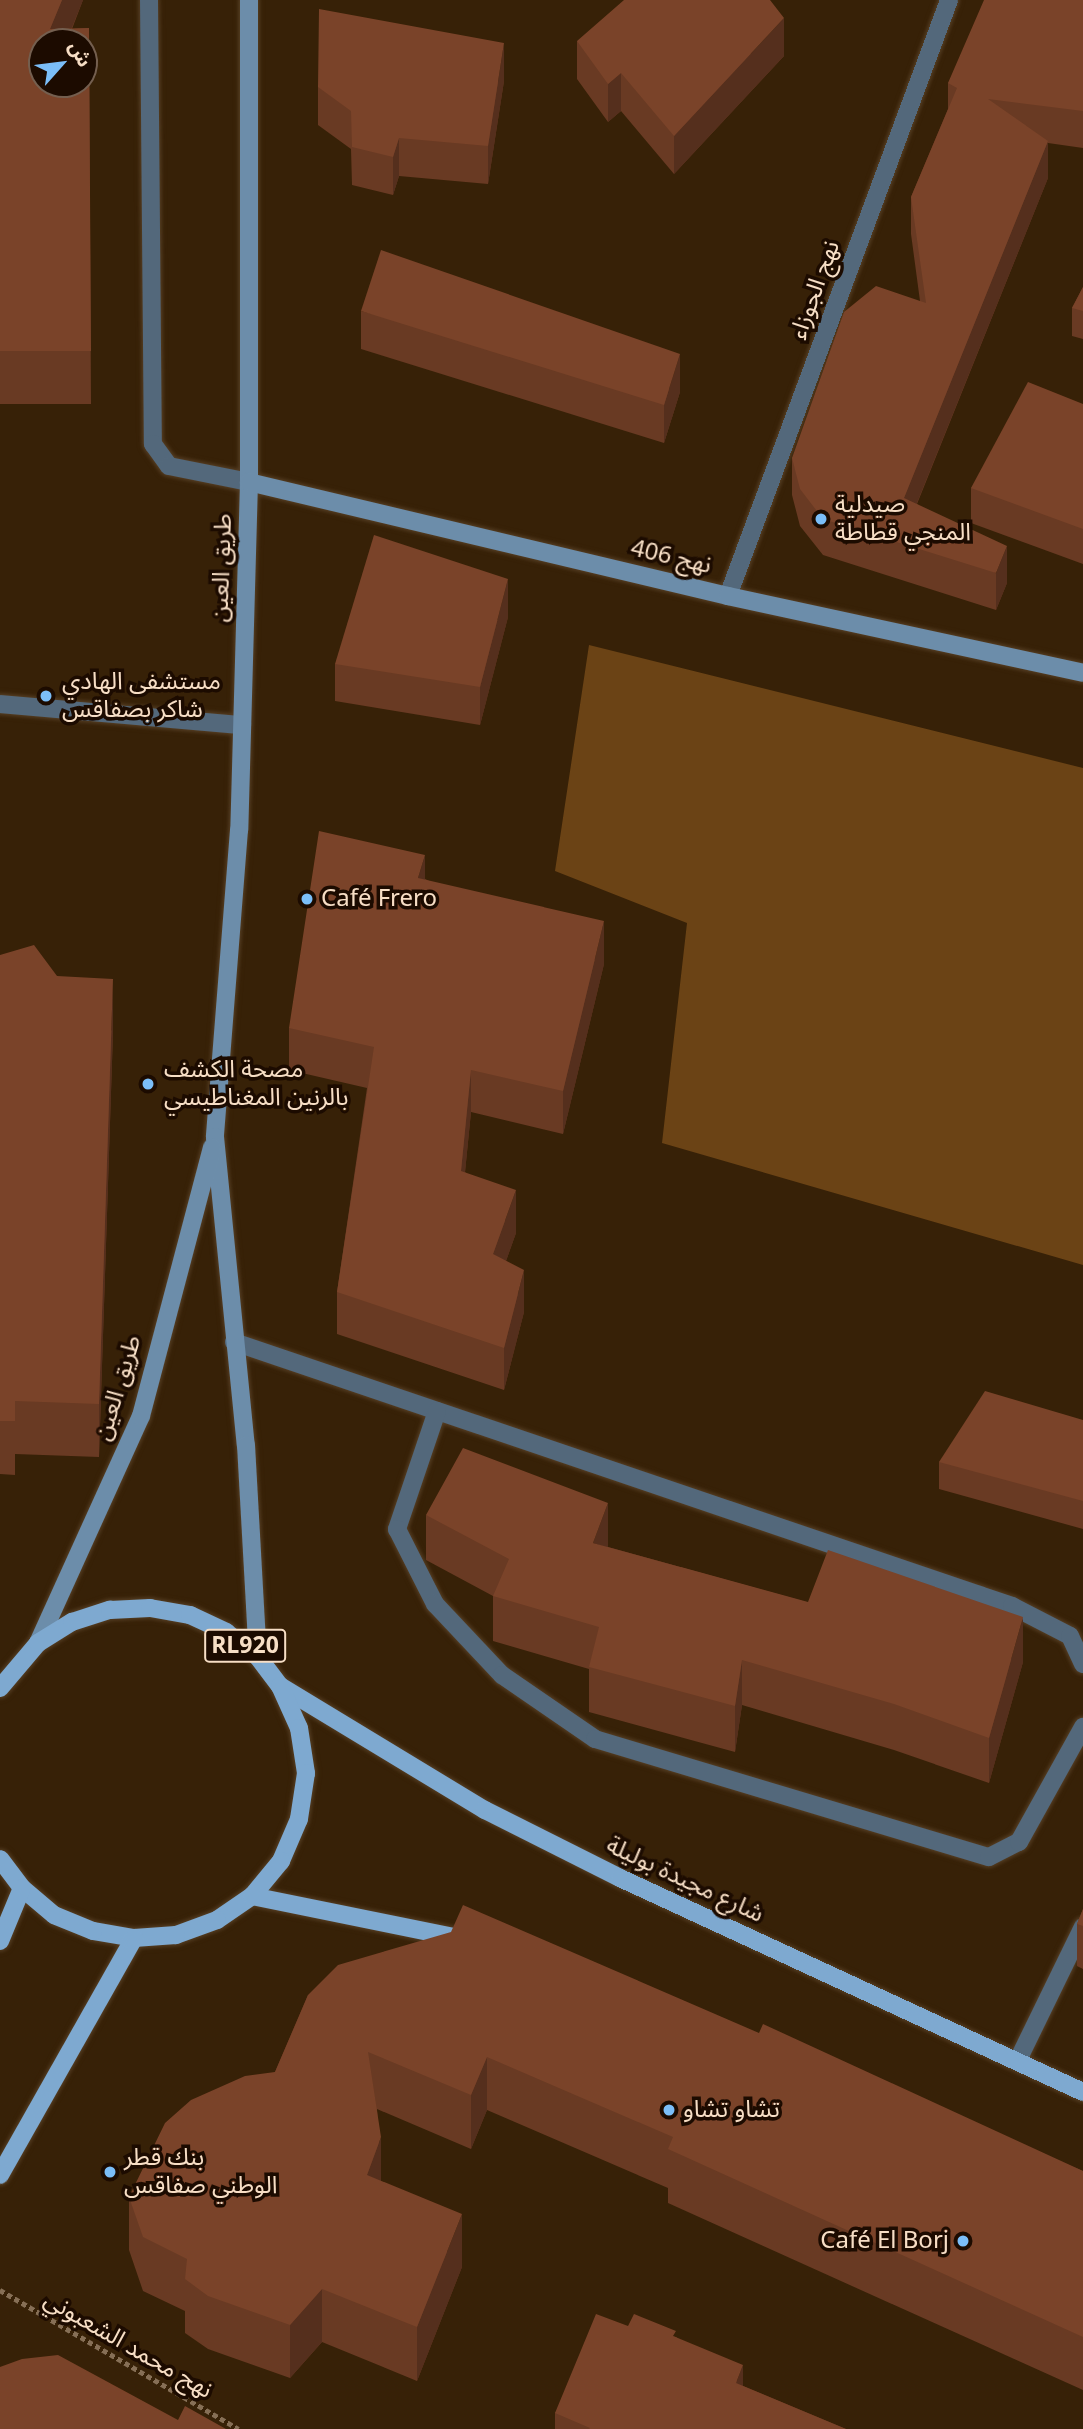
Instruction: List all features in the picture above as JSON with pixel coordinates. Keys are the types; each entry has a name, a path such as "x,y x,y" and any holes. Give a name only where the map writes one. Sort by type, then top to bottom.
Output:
{"main road":[{"name":"طريق العين","path":"249,0 249,482 239,830 215,1137 246,1445 258,1657"},
{"name":"نهج 406","path":"249,482 728,596 1083,673"},
{"name":"طريق العين","path":"38,1643 141,1416 215,1137"},
{"name":"RL920","path":"0,1688 8,1664 72,1622 97,1614 150,1608 190,1615 226,1632 258,1657 280,1686 299,1728 306,1773 299,1819 281,1861 252,1896 217,1920 176,1935 134,1938 93,1931 54,1915 22,1888 0,1859"},
{"name":"شارع مجيدة بوليلة","path":"280,1686 485,1810 620,1878 1082,2091"},
{"path":"0,1941 22,1888"},
{"path":"252,1896 424,1928 488,1945"},
{"path":"0,2175 134,1938"}],"street":[{"path":"149,0 153,444 169,466 249,482"},
{"name":"نهج الجوزاء","path":"728,596 949,0"},
{"path":"0,704 242,724"},
{"path":"234,1342 1012,1606 1070,1636 1083,1664"},
{"path":"437,1411 397,1529 435,1604 502,1675 595,1739 989,1857 1019,1842 1083,1727"},
{"path":"1018,2060 1083,1927"}],"path":[{"name":"نهج محمد الشعبوني","path":"0,2290 239,2429"}],"shaded area":[{"path":"589,645 1083,768 1083,1265 662,1143 687,923 555,871"}],"building":[{"path":"0,0 62,0 50,28 28,28 28,98 89,98 91,351 0,351"},
{"path":"624,0 770,0 784,18 674,136 621,73 608,84 577,41"},
{"path":"984,0 1083,0 1083,111 988,99 1048,141 904,498 1007,546 996,573 823,519 800,489 792,458 844,312 876,286 926,303 911,197 957,88 948,83"},
{"path":"319,9 504,43 488,146 399,138 393,157 352,147 351,111 318,87"},
{"path":"381,250 680,354 664,405 361,311"},
{"path":"1083,287 1083,311 1072,308"},
{"path":"1028,382 1083,404 1083,529 971,488"},
{"path":"374,535 508,579 480,687 335,664"},
{"path":"319,831 425,855 418,878 604,921 563,1091 471,1070 461,1171 516,1190 493,1254 524,1270 504,1348 337,1292 374,1047 289,1028"},
{"path":"34,945 57,976 113,979 99,1404 15,1401 15,1421 0,1421 0,955"},
{"path":"985,1391 1083,1420 1083,1501 939,1462"},
{"path":"463,1448 608,1503 593,1543 808,1602 828,1550 1023,1617 989,1738 894,1704 742,1660 735,1706 589,1667 599,1627 493,1596 509,1559 426,1515"},
{"path":"463,1905 759,2033 763,2024 1083,2171 1083,2337 668,2149 673,2137 487,2057 471,2095 368,2052 381,2137 367,2175 462,2214 417,2327 322,2289 290,2325 208,2296 185,2279 187,2259 143,2237 129,2197 165,2123 191,2100 245,2076 275,2072 308,1995 338,1965 451,1932"},
{"path":"1083,1909 1083,1926 1077,1924"},
{"path":"596,2314 628,2326 634,2314 676,2331 673,2336 743,2365 736,2383 846,2429 589,2429 555,2413"},
{"path":"58,2355 178,2420 185,2406 226,2429 0,2429 0,2367 22,2359"}],"place":[{"name":"صيدلية المنجي قطاطة","path":"821,519"},
{"name":"مستشفى الهادي شاكر بصفاقس","path":"46,696"},
{"name":"Café Frero","path":"307,899"},
{"name":"مصحة الكشف بالرنين المغناطيسي","path":"148,1084"},
{"name":"تشاو تشاو","path":"669,2110"},
{"name":"بنك قطر الوطني صفاقس","path":"110,2172"},
{"name":"Café El Borj","path":"963,2241"}]}
